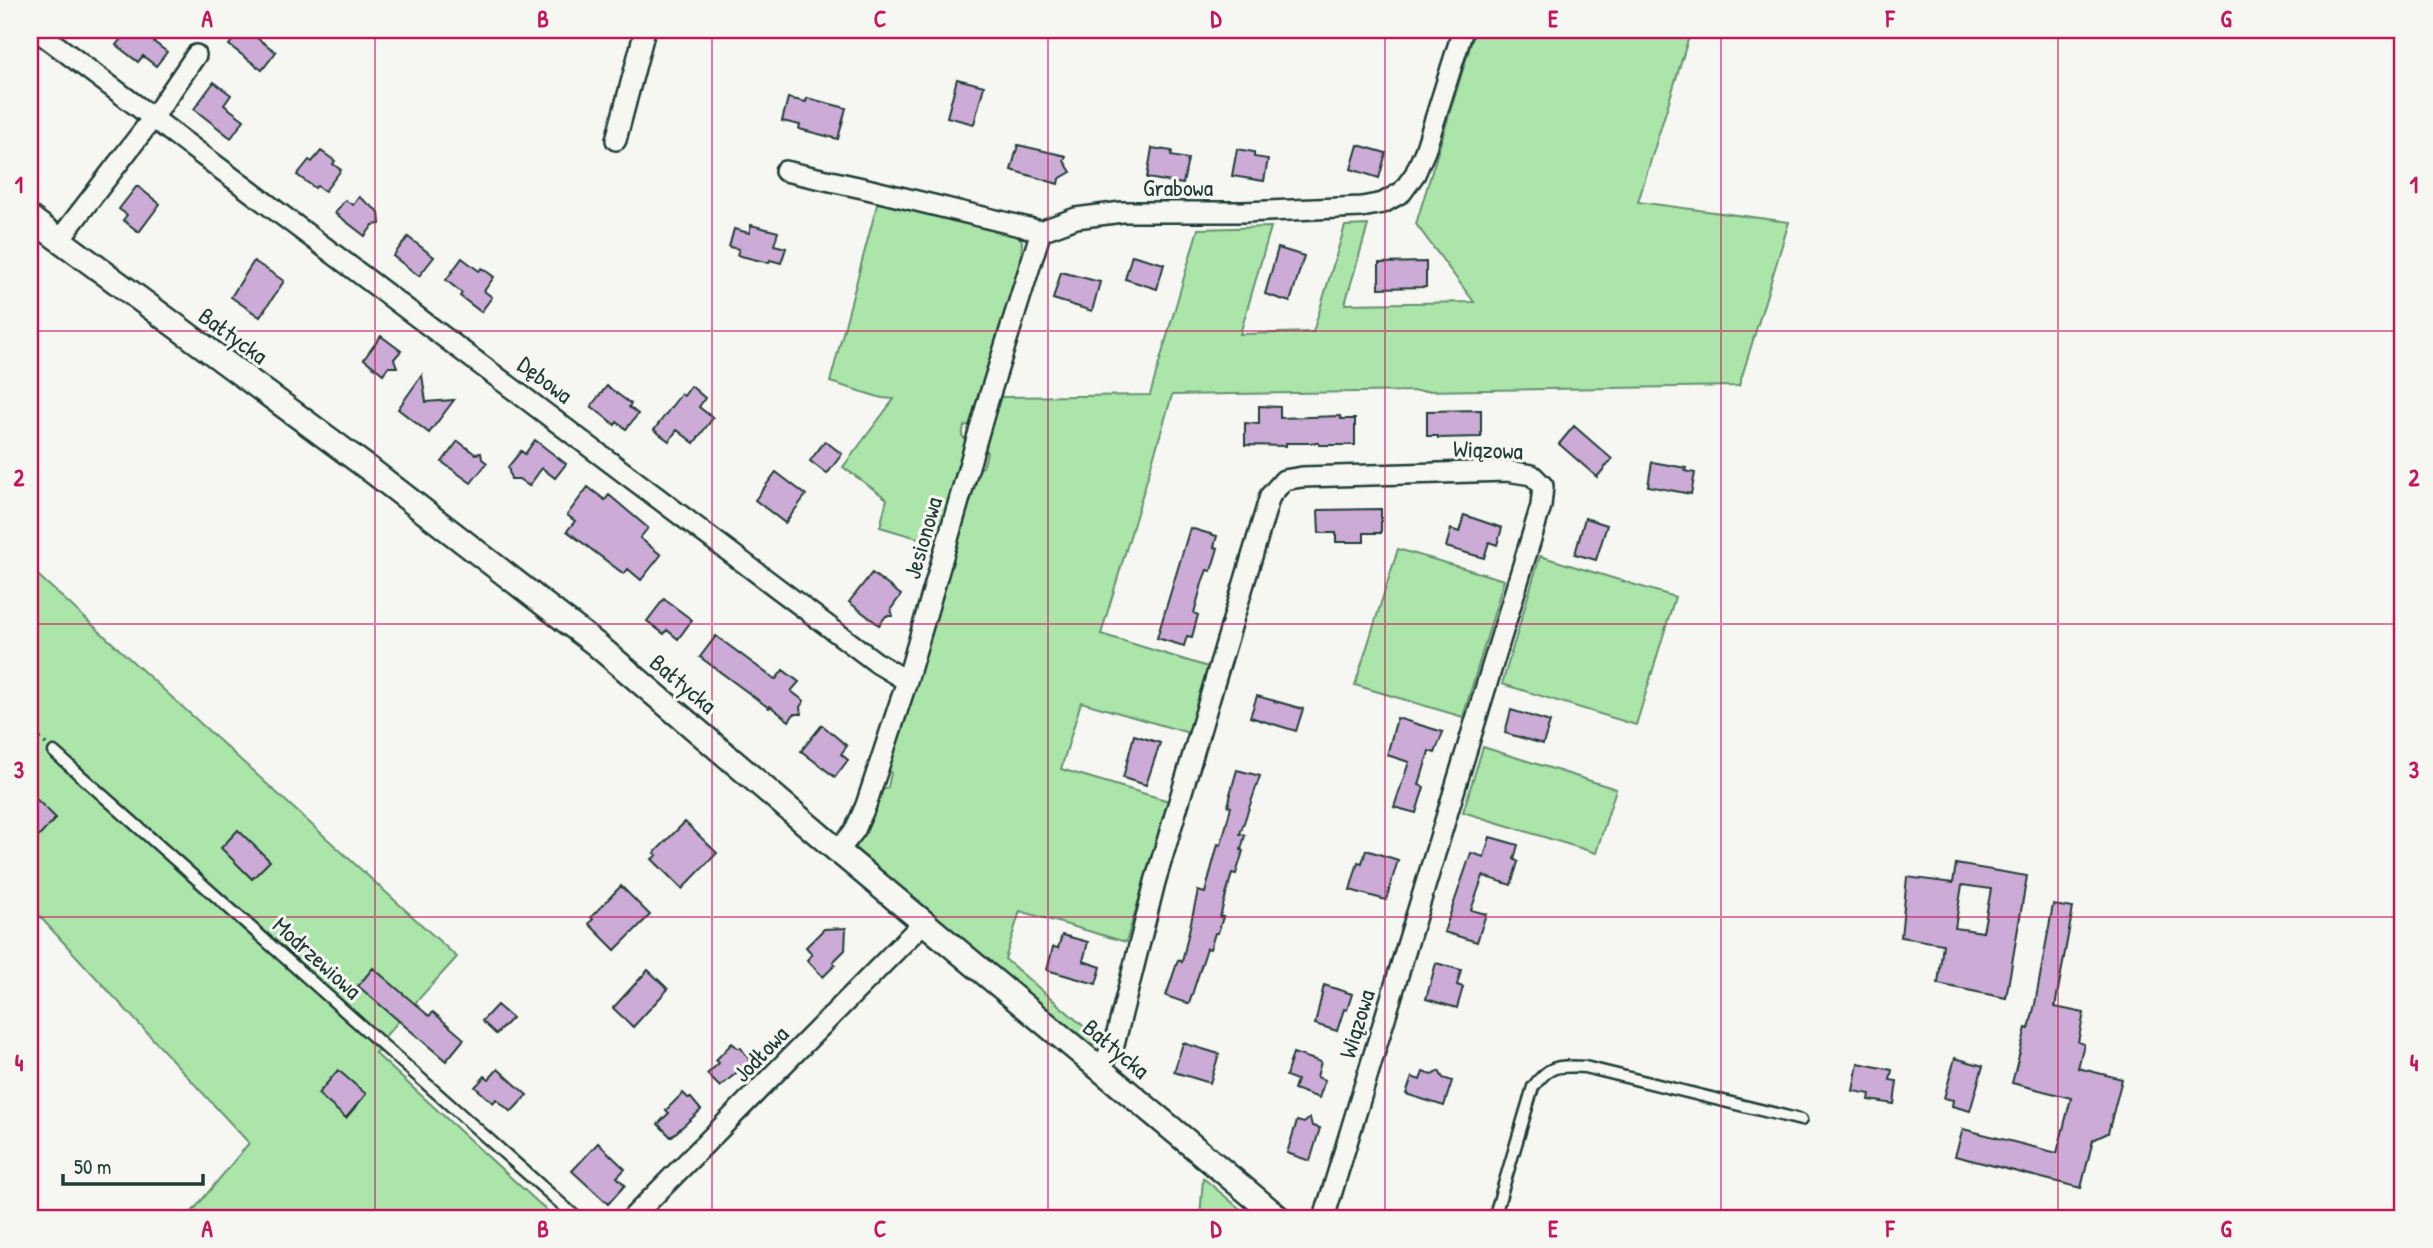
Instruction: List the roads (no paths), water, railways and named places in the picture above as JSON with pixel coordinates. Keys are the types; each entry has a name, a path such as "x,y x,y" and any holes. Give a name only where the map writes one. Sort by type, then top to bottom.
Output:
{"street":[{"name":"Dębowa","path":"36,30 877,663 907,681"},
{"path":"616,140 645,30"},
{"name":"Grabowa","path":"1041,231 1076,218 1122,212 1243,212 1362,207 1383,203 1402,192 1415,174 1425,151 1463,30"},
{"path":"59,240 153,118 196,55"},
{"path":"785,171 1041,231"},
{"name":"Bałtycka","path":"30,218 372,471 586,637 1279,1218"},
{"name":"Jesionowa","path":"838,851 855,830 866,805 907,681 989,397 1041,231"},
{"name":"Wiązowa","path":"1100,1070 1114,1045 1155,882 1269,496 1284,480 1302,477 1507,471 1532,475 1543,486 1541,506 1324,1218"},
{"name":"Jodłowa","path":"632,1218 924,922"}],"lane":[{"name":"Modrzewiowa","path":"54,752 577,1218"},
{"path":"1494,1218 1533,1087 1544,1073 1561,1066 1585,1067 1801,1120"}]}
